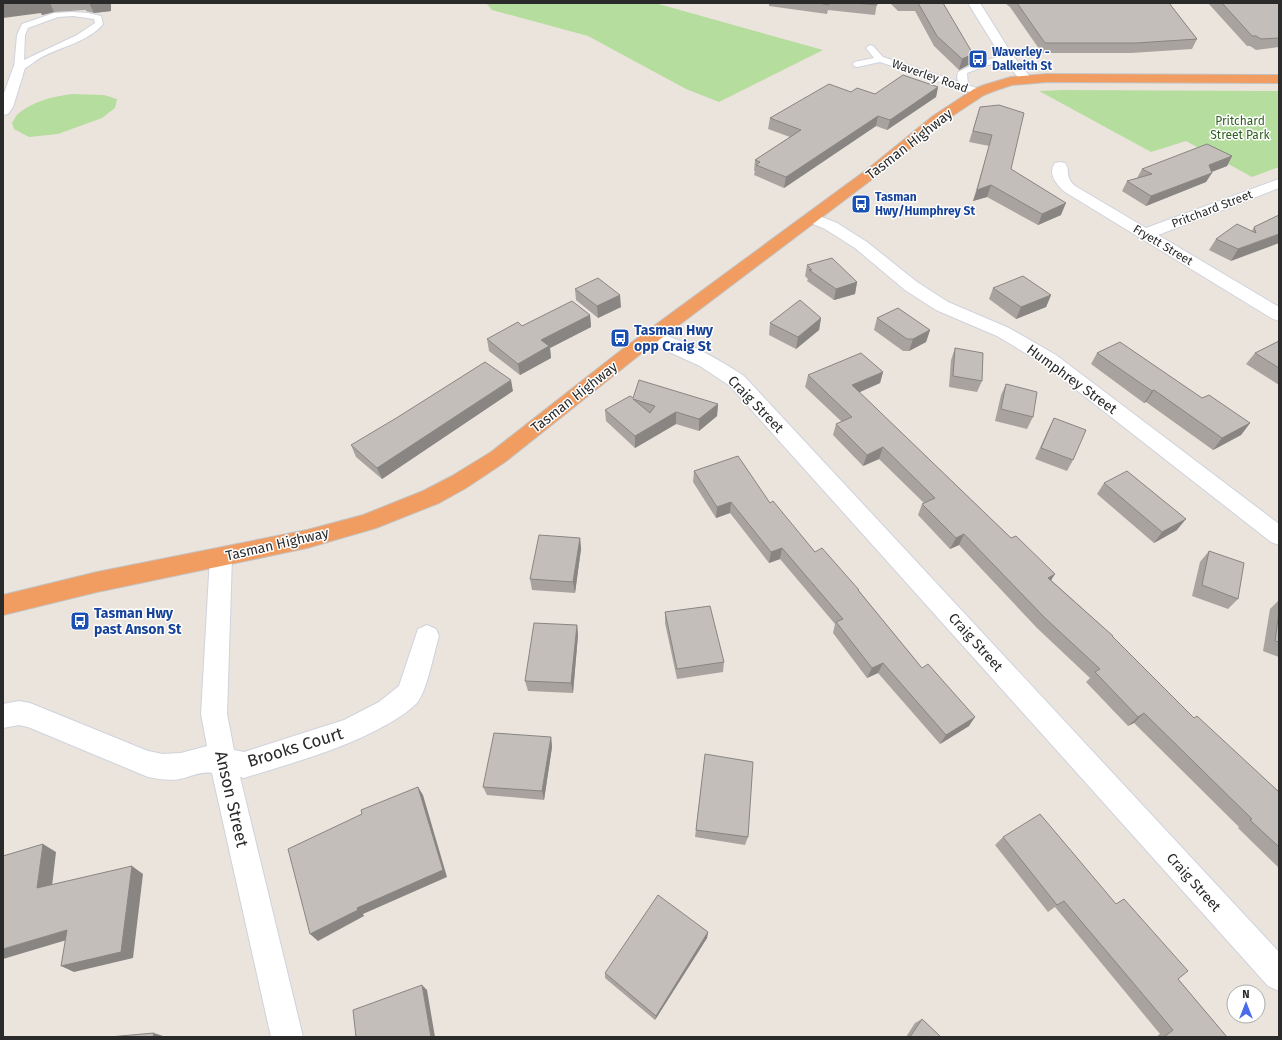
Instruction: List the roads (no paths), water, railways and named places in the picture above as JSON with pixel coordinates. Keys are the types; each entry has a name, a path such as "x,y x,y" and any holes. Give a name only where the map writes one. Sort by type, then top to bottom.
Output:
{"highway":[{"name":"Tasman Highway","path":"3,605 97,582 307,539 368,522 431,497 459,482 498,457 652,337 874,171 938,119 979,92 998,84 1026,79 1084,77 1279,79"}],"street":[{"path":"974,3 1008,58 1026,79"},
{"path":"3,111 6,107 19,68"},
{"name":"Fryett Street","path":"1060,166 1058,173 1060,179 1070,189 1279,315"},
{"name":"Pritchard Street","path":"1146,234 1279,183"},
{"name":"Humphrey Street","path":"812,218 831,226 861,245 911,286 942,306 1003,332 1049,359 1279,536"},
{"name":"Craig Street","path":"652,337 723,370 737,381 1279,975"},
{"name":"Anson Street","path":"221,557 214,714 223,762 287,1037"},
{"name":"Brooks Court","path":"3,716 19,713 30,715 148,764 163,767 181,766 205,759 244,765 351,730 388,710 408,694 427,636"}],"lane":[{"path":"56,15 88,15 98,18 99,24 93,30 79,38 27,61 19,68 21,35 25,26 56,15"},
{"name":"Waverley Road","path":"870,48 880,59 979,92"},
{"path":"961,86 964,84 962,78 963,72 969,68 987,62 1008,58"},
{"name":"Waverley Road","path":"857,64 880,59"}],"place":[{"name":"Waverley - Dalkeith St","path":"978,59"},
{"name":"Tasman Hwy/Humphrey St","path":"861,204"},
{"name":"Tasman Hwy opp Craig St","path":"620,338"},
{"name":"Tasman Hwy past Anson St","path":"80,621"}],"park label":[{"name":"Pritchard Street Park","path":"1240,128"}]}
